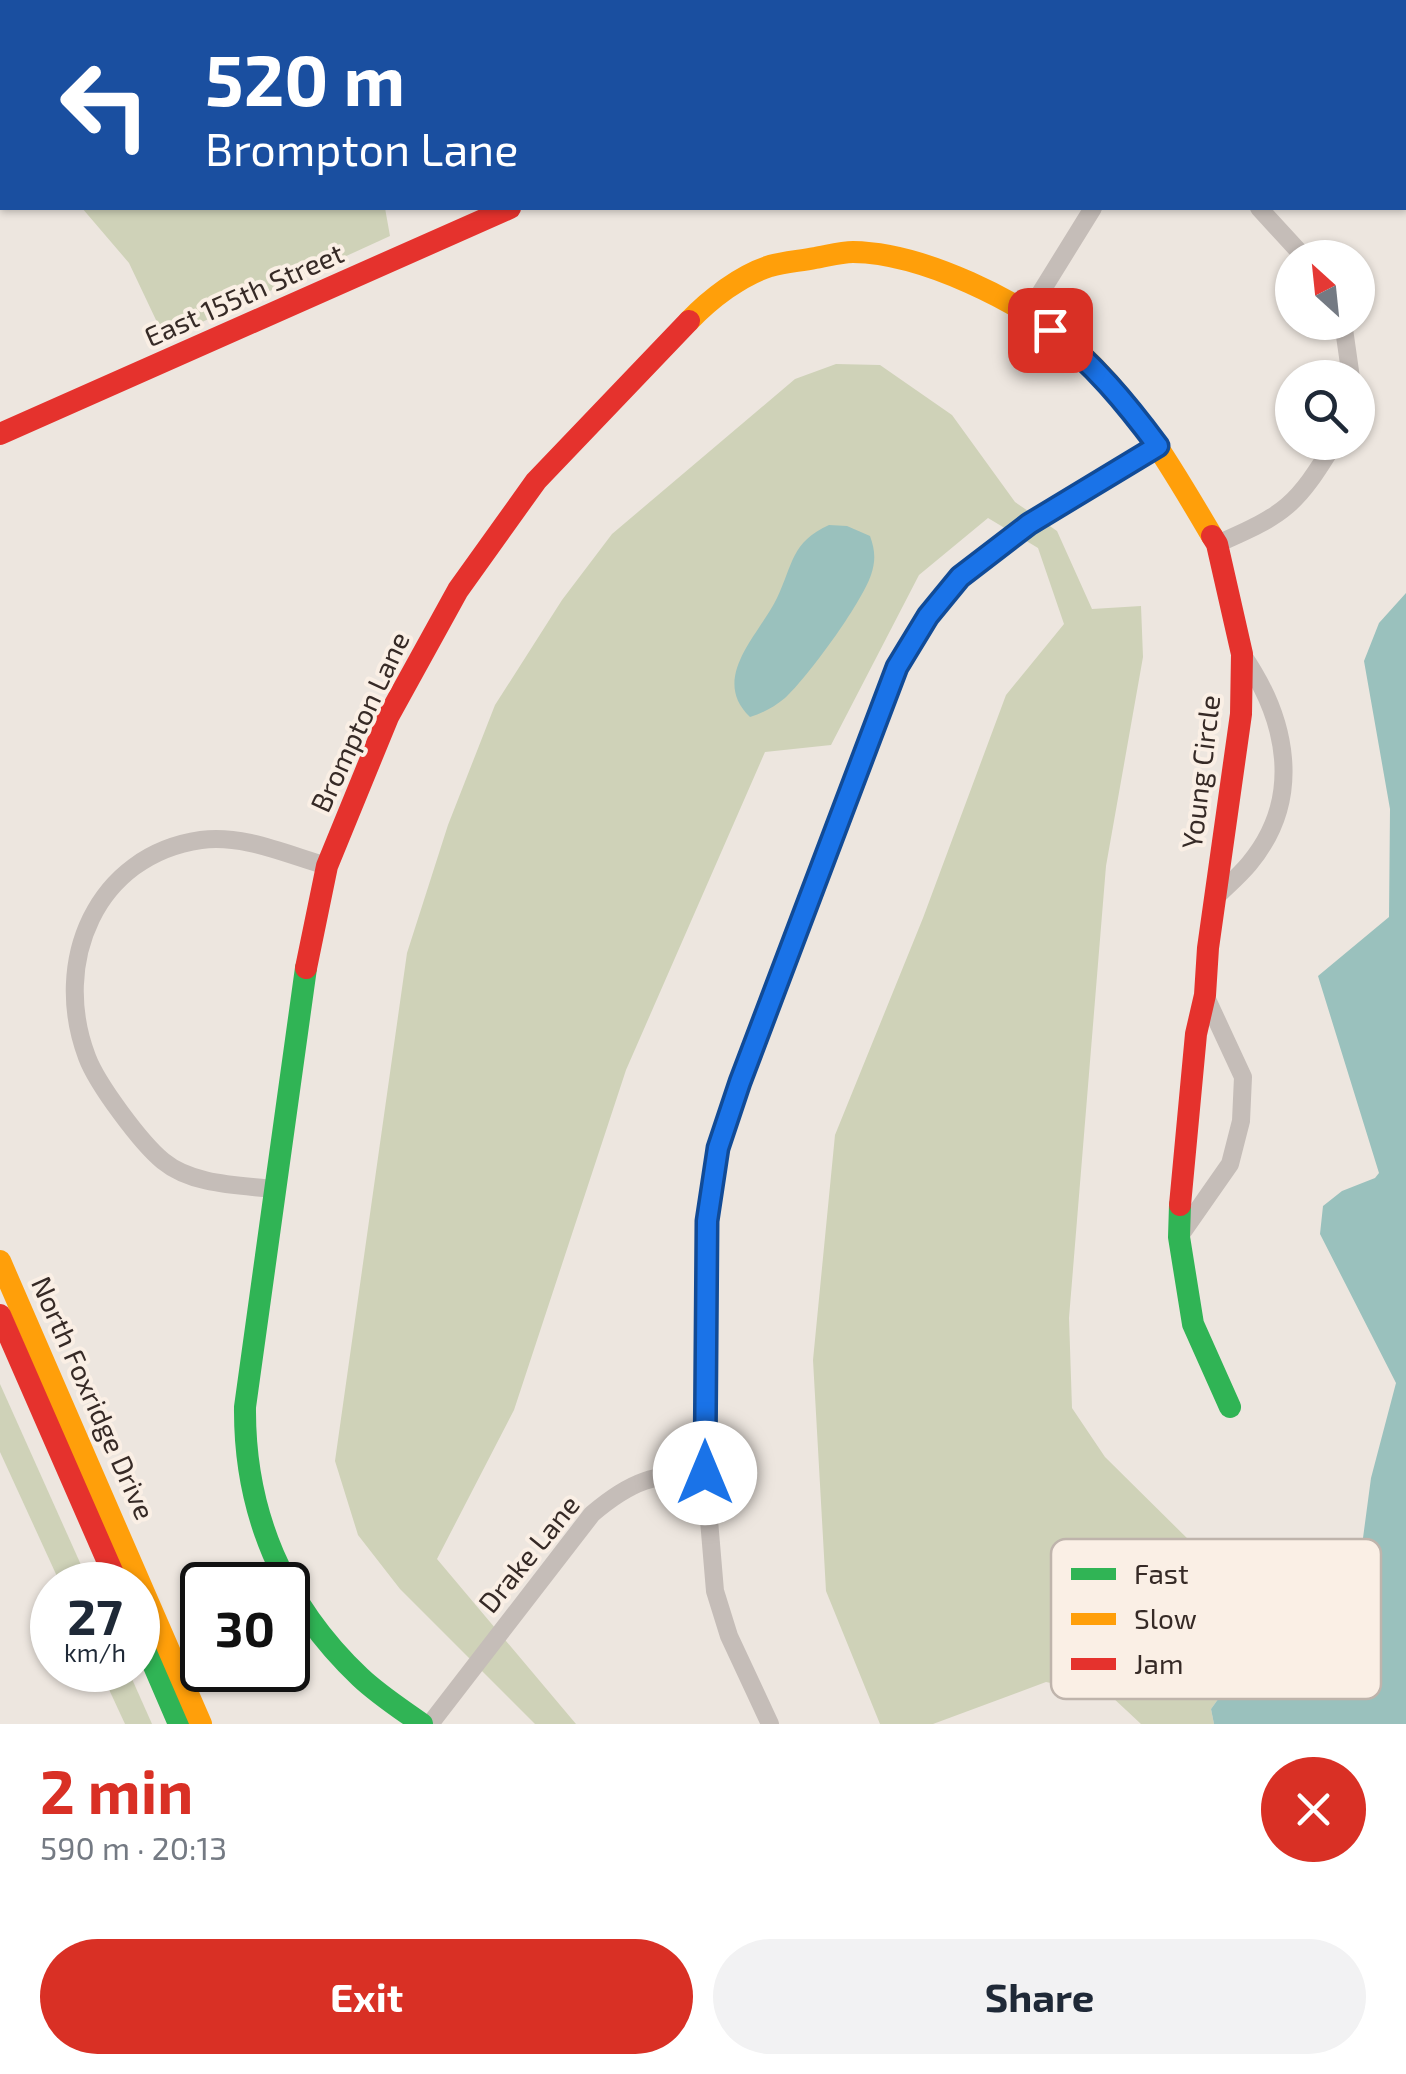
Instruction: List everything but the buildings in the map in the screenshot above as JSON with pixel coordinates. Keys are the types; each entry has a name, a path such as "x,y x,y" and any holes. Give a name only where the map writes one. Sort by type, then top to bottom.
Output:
{"street":[{"name":"East 155th Street","path":"0,434 505,210"},
{"path":"1028,313 1092,210"},
{"path":"1261,210 1288,240"},
{"name":"Brompton Lane","path":"422,1724 362,1680 335,1652 304,1612 282,1574 263,1528 246,1461 245,1407 311,934 328,866 388,717 458,590 536,481 708,300 766,268 852,252 916,263 963,280 1028,313 1086,361 1126,402 1158,446"},
{"path":"770,1724 729,1636 716,1591 705,1473 707,1221 718,1148 897,667 928,616 960,577 1029,524 1158,446"},
{"name":"Young Circle","path":"1158,446 1217,544 1242,654 1241,714 1205,996 1196,1034 1179,1237 1193,1324 1230,1407"},
{"path":"1217,544 1273,520 1306,490 1324,460"},
{"name":"Young Circle","path":"1216,897 1251,862 1274,824 1285,779 1281,732 1260,680 1242,654"},
{"path":"273,1189 204,1180 165,1163 134,1130 87,1059 78,1021 75,979 83,934 103,896 132,865 176,845 206,839 244,842 328,866"},
{"path":"1179,1237 1230,1164 1241,1121 1243,1077 1205,996"},
{"name":"North Foxridge Drive","path":"0,1262 201,1724"},
{"name":"North Foxridge Drive","path":"0,1315 108,1562"},
{"name":"Drake Lane","path":"430,1724 592,1514 615,1494 660,1474 705,1473"},
{"path":"160,1680 179,1724"}],"green space":[{"path":"84,210 385,210 390,236 165,339 129,263"},
{"path":"836,364 880,365 952,415 1015,502 1057,531 1092,609 1141,606 1143,657 1106,866 1069,1318 1072,1408 1105,1457 1188,1539 1051,1539 1051,1683 933,1724 880,1724 826,1591 813,1360 835,1135 923,918 1006,695 1064,624 1038,548 988,518 919,575 831,745 765,752 626,1070 514,1410 437,1559 576,1724 535,1724 400,1589 358,1535 335,1461 407,953 448,825 495,705 562,600 612,534 795,379"},
{"path":"0,1384 80,1562 50,1562 0,1452"},
{"path":"110,1692 138,1692 152,1724 125,1724"},
{"path":"1114,1699 1218,1699 1211,1709 1214,1724 1141,1724"}],"water":[{"path":"829,525 847,526 870,536 874,555 871,575 845,621 807,674 781,701 750,717 739,702 735,687 742,656 777,598 800,547"},
{"path":"1406,593 1406,1724 1214,1724 1211,1709 1218,1699 1381,1699 1381,1539 1363,1539 1371,1478 1396,1383 1320,1234 1323,1206 1342,1191 1379,1173 1318,976 1389,917 1390,809 1364,661 1379,623"}],"traffic: fast":[{"path":"306,968 245,1407 246,1446 252,1483 273,1554 309,1619 360,1677 422,1724"},
{"path":"1180,1205 1179,1237 1193,1324 1230,1407"},
{"path":"160,1680 179,1724"}],"traffic: slow":[{"path":"689,321 726,289 748,275 776,265 853,252 880,254 939,270 1027,313 1095,368 1150,436 1212,536"},
{"path":"0,1261 201,1724"}],"traffic: jam":[{"path":"0,434 505,210"},
{"path":"306,968 327,866 388,717 458,590 536,481 689,321"},
{"path":"1180,1205 1196,1034 1205,995 1241,714 1242,654 1212,536"},
{"path":"0,1315 108,1562"}],"route":[{"path":"705,1473 707,1221 718,1148 897,667 928,616 960,577 1029,524 1158,446 1126,402 1050,330"}]}
